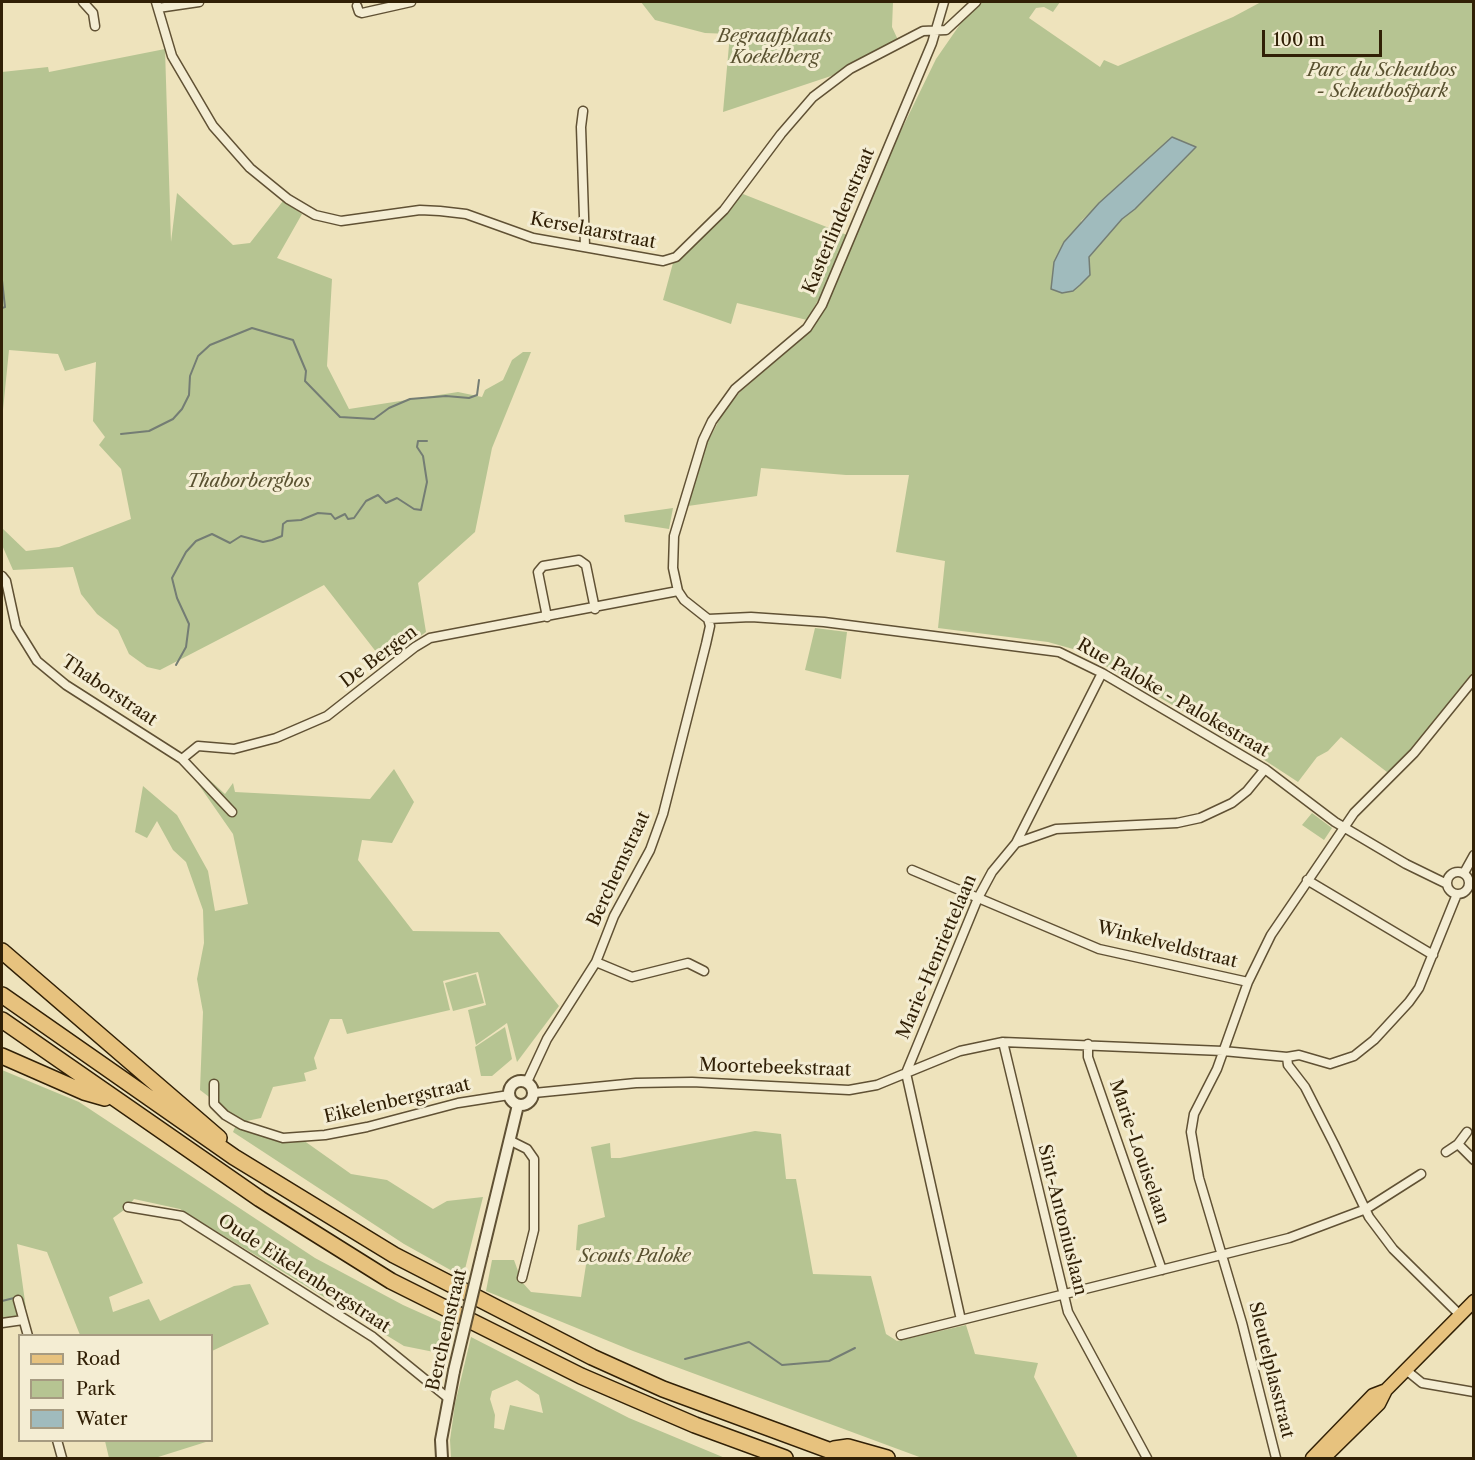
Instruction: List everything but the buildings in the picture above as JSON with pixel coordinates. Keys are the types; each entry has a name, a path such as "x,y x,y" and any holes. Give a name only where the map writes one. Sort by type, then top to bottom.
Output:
{"highway":[{"path":"2,951 217,1134 234,1157"},
{"path":"2,995 234,1157 393,1255 562,1343 663,1389 850,1458"},
{"path":"2,1020 260,1199 391,1281 581,1376 649,1406 781,1458"},
{"path":"2,1056 84,1092 117,1101"},
{"path":"825,1450 848,1447 887,1458"}],"main road":[{"path":"1312,1458 1373,1395 1386,1389 1406,1370 1473,1301"},
{"path":"1324,1458 1379,1404 1386,1389"}],"street":[{"path":"83,2 93,13 95,26"},
{"path":"157,5 199,2"},
{"path":"357,6 358,12 362,13 411,2"},
{"name":"Kasterlindenstraat","path":"678,591 673,568 673,551 702,440 726,400 748,378 807,328 822,304 944,2"},
{"name":"Kerselaarstraat","path":"157,5 172,56 213,126 250,168 301,208 328,220 341,221 420,210 457,213 533,238 663,261 676,257 724,210 781,134 813,97 850,69 923,31 946,30 976,2"},
{"path":"583,111 581,127 585,246"},
{"path":"547,617 538,572 543,566 579,560 586,565 595,609"},
{"name":"Thaborstraat","path":"2,576 6,581 16,627 36,661 66,686 182,759"},
{"path":"678,591 684,600 708,619"},
{"name":"De Bergen","path":"182,759 198,746 234,749 276,738 327,716 415,646 430,638 595,609 678,591"},
{"name":"Rue Paloke - Palokestraat","path":"708,619 790,619 1035,648 1078,659 1265,769 1330,818 1406,864 1447,884 1450,891 1457,894"},
{"name":"Berchemstraat","path":"509,1095 515,1082 527,1082 547,1039 596,962 614,916 650,850 663,814 706,644 710,626 708,619"},
{"name":"Marie-Henriettelaan","path":"906,1073 978,898 992,872 1016,843 1102,673"},
{"path":"1223,1051 1248,982 1271,935 1307,880 1344,826 1414,753 1473,679"},
{"path":"182,759 232,812"},
{"path":"1016,843 1056,829 1178,823 1200,818 1232,803 1247,791 1265,769"},
{"path":"1464,873 1473,855"},
{"name":"Winkelveldstraat","path":"912,870 1099,949 1248,982"},
{"path":"1447,884 1452,873 1464,873"},
{"path":"1457,894 1466,891 1471,885 1464,873"},
{"path":"1307,880 1433,955"},
{"name":"Moortebeekstraat","path":"534,1093 636,1083 692,1082 849,1090 877,1085 960,1051 1003,1042 1223,1051 1287,1057 1299,1055 1330,1064 1354,1056 1394,1021 1419,988 1457,894"},
{"path":"596,962 632,977 688,963 704,971"},
{"name":"Sint-Antoniuslaan","path":"1003,1042 1068,1312 1148,1458"},
{"name":"Marie-Louiselaan","path":"1088,1044 1088,1057 1162,1270"},
{"name":"Sleutelplasstraat","path":"1223,1051 1194,1114 1191,1132 1199,1178 1233,1289 1276,1458"},
{"path":"1287,1057 1288,1065 1305,1087 1366,1209 1393,1249 1460,1315"},
{"path":"906,1073 961,1320"},
{"path":"509,1095 518,1105 531,1101 534,1093 527,1082"},
{"name":"Eikelenbergstraat","path":"214,1084 214,1104 225,1115 242,1125 283,1138 346,1131 458,1102 509,1095"},
{"name":"Berchemstraat","path":"442,1458 441,1440 448,1398 518,1105"},
{"path":"1446,1152 1458,1144 1467,1132"},
{"path":"509,1140 527,1149 534,1159 534,1230 522,1278"},
{"path":"1458,1144 1473,1160"},
{"path":"901,1335 1289,1238 1366,1209 1421,1174"},
{"name":"Oude Eikelenbergstraat","path":"128,1207 182,1216 373,1337 448,1398"},
{"path":"18,1300 28,1334"},
{"path":"2,1323 23,1320"},
{"path":"1406,1370 1416,1380 1472,1393"},
{"path":"58,1443 58,1458"},
{"path":"58,1443 62,1458"}],"green space":[{"name":"Begraafplaats Koekelberg","path":"641,2 893,2 892,27 898,40 831,76 723,112 730,34 705,33 655,20"},
{"name":"Parc du Scheutbos - Scheutbospark","path":"981,2 1060,2 1053,12 1044,7 1036,8 1029,18 1100,67 1104,60 1118,66 1233,17 1261,2 1473,2 1473,672 1394,770 1387,772 1341,737 1328,751 1317,757 1298,782 1246,748 1080,651 1048,642 938,628 945,561 896,552 909,475 846,475 761,468 757,496 688,506 707,443 723,413 740,392 797,343 819,319 892,149 936,59 963,20","holes":["1172,138 1196,147 1135,209 1122,218 1089,257 1090,275 1073,291 1081,221"]},
{"name":"Thaborbergbos","path":"165,49 171,242 177,193 233,245 250,243 283,201 302,214 277,258 332,279 327,366 349,409 458,392 482,397 485,390 503,380 512,360 523,352 531,352 492,448 475,532 418,583 426,632 384,662 324,585 160,670 147,667 129,654 118,630 97,614 81,594 73,567 13,570 2,545 2,528 26,551 59,547 131,519 121,469 99,445 105,437 93,421 96,362 65,371 58,354 9,350 2,420 2,72 48,67 49,72"},
{"path":"743,194 847,235 826,286 807,320 737,303 731,324 663,300 673,263"},
{"path":"673,508 669,529 625,522 624,515"},
{"path":"815,628 847,632 841,679 805,670"},
{"path":"190,762 225,794 233,783 235,792 370,799 394,769 414,802 392,843 362,840 358,860 413,931 499,932 559,1006 517,1062 507,1023 476,1045 468,1010 486,1005 478,972 443,981 450,1010 347,1034 342,1019 330,1019 314,1058 317,1069 304,1073 306,1081 273,1087 261,1118 242,1122 200,1090 203,1012 197,979 204,943 203,910 186,862 173,850 157,821 147,838 135,832 143,786 177,815 208,871 215,911 248,904 233,834 185,765"},
{"path":"1312,813 1332,828 1324,840 1302,825"},
{"path":"476,974 484,1003 453,1011 445,983"},
{"path":"505,1027 512,1059 492,1076 481,1076 475,1047"},
{"path":"2,1070 79,1102 315,1258 403,1305 452,1327 444,1354 404,1346 180,1209 134,1199 128,1207 113,1218 143,1283 109,1297 113,1312 149,1299 160,1321 234,1286 250,1284 269,1324 213,1351 213,1334 80,1334 47,1252 17,1244 27,1316 2,1320"},
{"path":"236,1125 303,1140 351,1174 387,1180 433,1209 447,1201 483,1197 463,1277 404,1244 233,1132"},
{"name":"Scouts Paloke","path":"755,1131 781,1134 786,1179 796,1179 813,1274 871,1276 886,1334 897,1341 966,1325 975,1354 1038,1363 1034,1377 1078,1458 922,1458 633,1351 486,1291 492,1260 514,1260 522,1282 531,1292 581,1297 588,1252 576,1250 578,1225 605,1217 591,1147 610,1143 611,1158 620,1158"},
{"path":"471,1337 629,1418 725,1458 451,1458 450,1440 455,1404","holes":["517,1380 539,1395 543,1413 510,1405 504,1430 494,1428 495,1415 490,1399 492,1391"]},
{"path":"105,1442 206,1442 155,1458 109,1458"}],"water":[{"path":"1172,137 1196,147 1135,209 1122,219 1089,257 1090,275 1080,285 1073,291 1062,293 1051,289 1054,262 1064,242 1099,203"}],"waterway":[{"path":"2,280 5,307 2,308"},
{"path":"121,434 149,431 173,419 182,409 189,395 190,376 198,356 210,345 252,328 293,340 306,371 305,381 340,417 374,419 389,408 410,399 446,396 469,398 477,395 479,380"},
{"path":"176,665 186,647 189,624 177,598 172,578 186,552 196,541 212,534 230,543 241,536 263,542 272,540 282,536 283,524 287,521 301,520 318,513 331,514 335,519 345,514 348,519 354,518 366,501 378,495 386,503 397,498 414,509 421,510 427,482 423,456 417,447 418,441 427,441"},
{"path":"2,1301 14,1298"},
{"path":"685,1359 749,1342 782,1365 829,1361 855,1348"}]}
